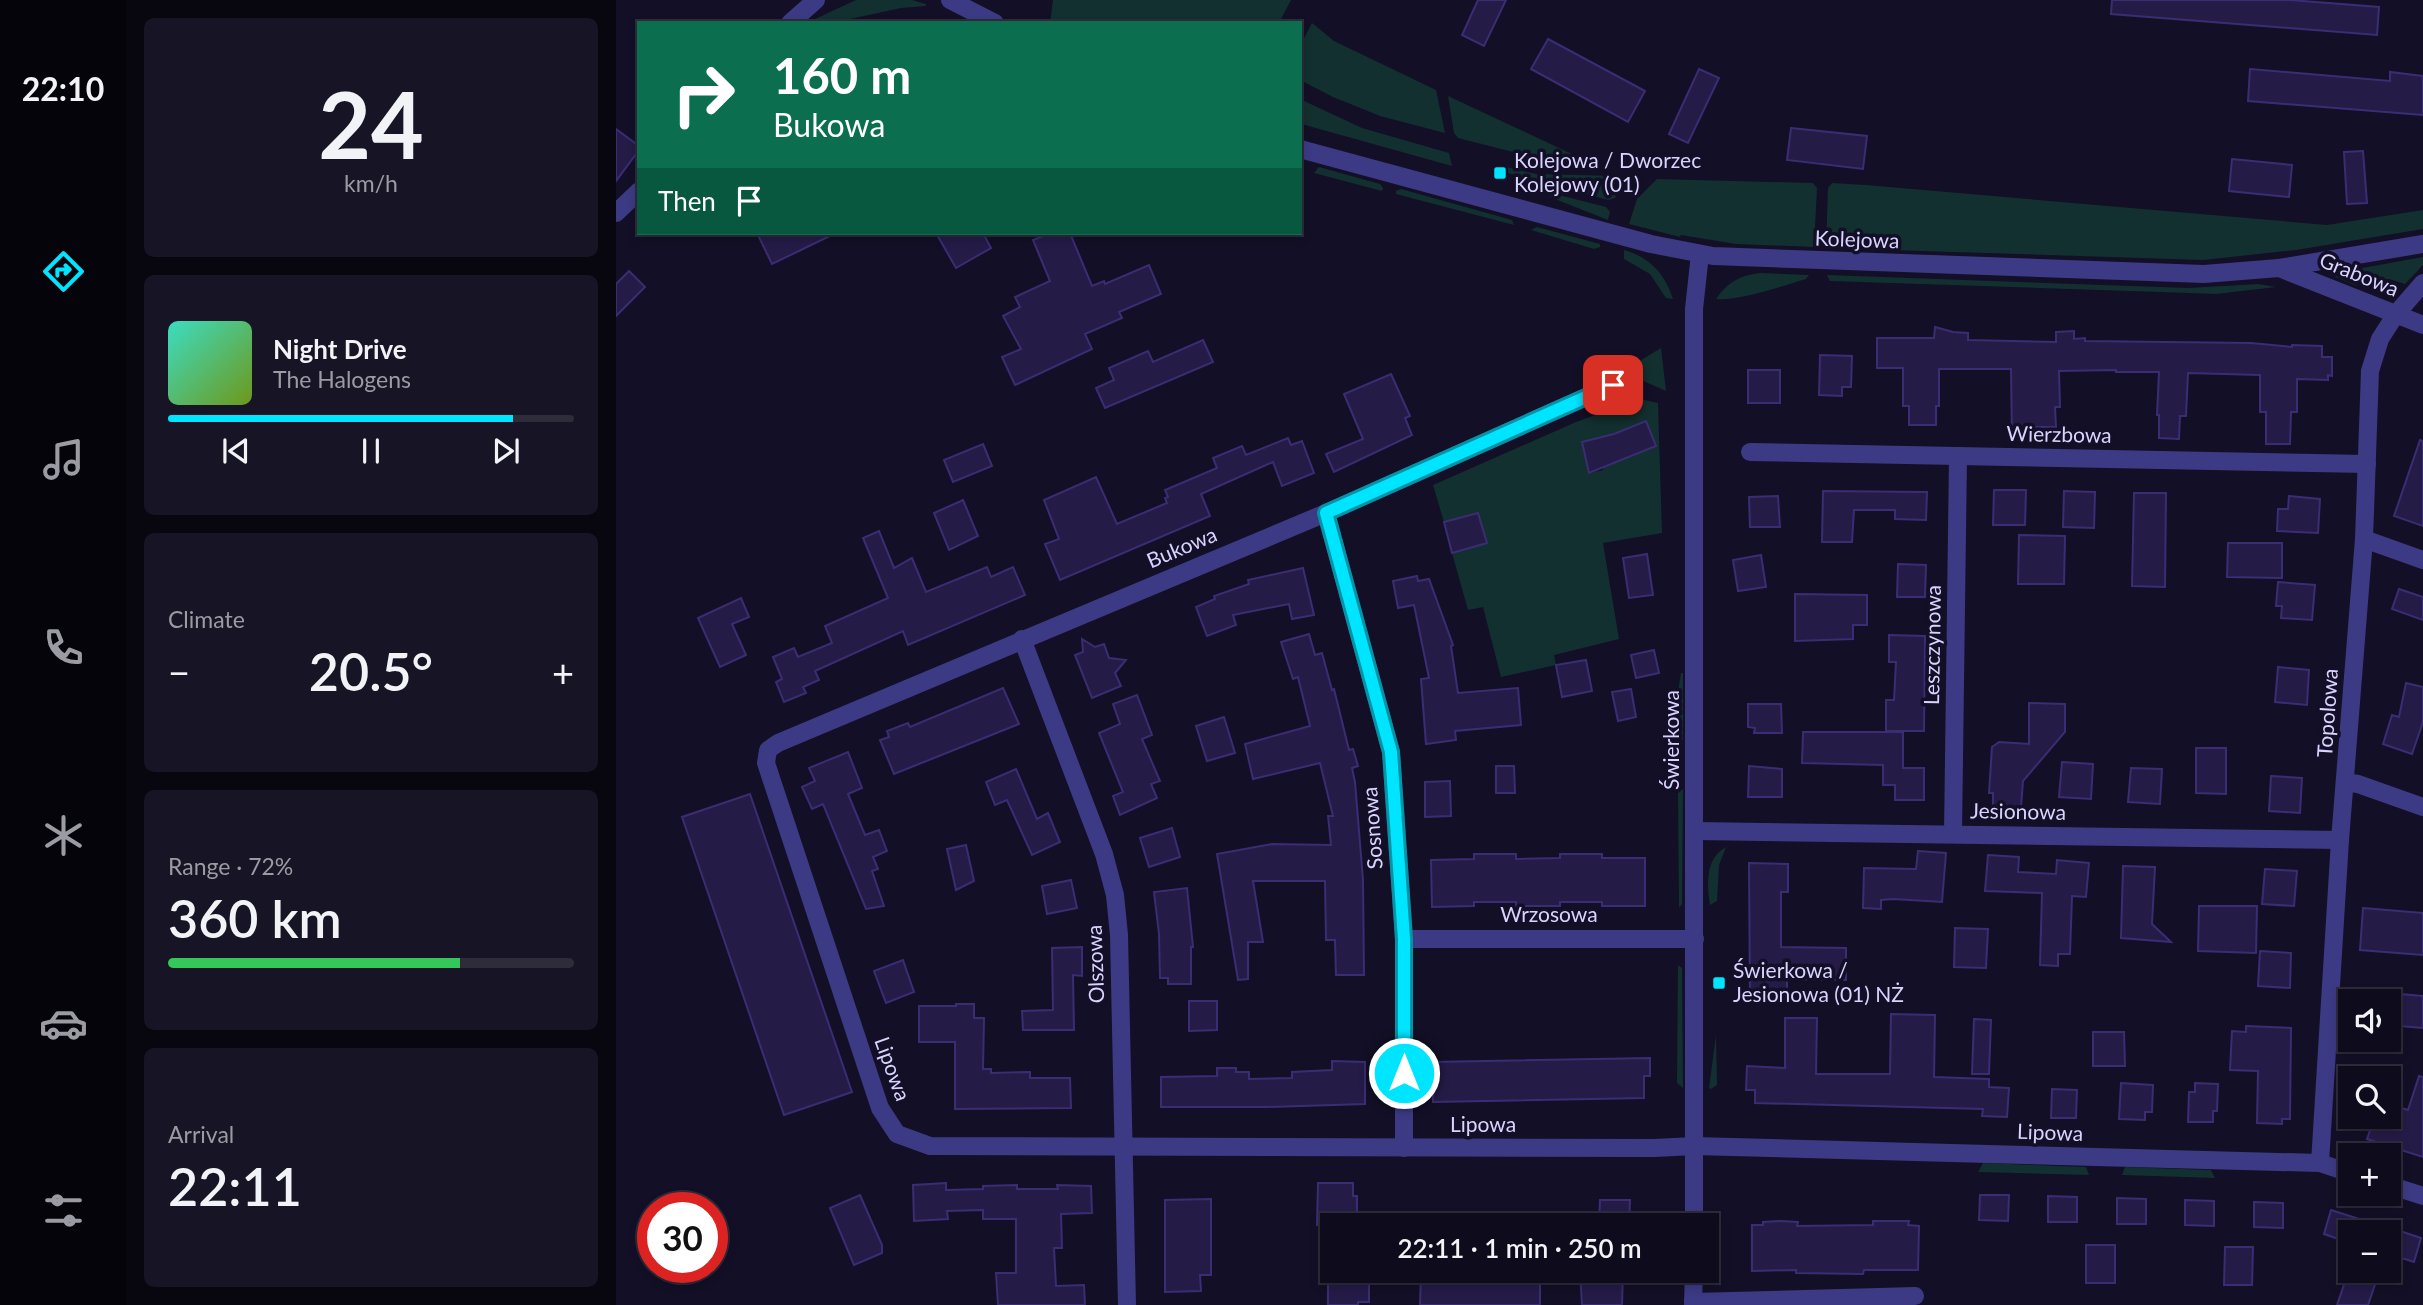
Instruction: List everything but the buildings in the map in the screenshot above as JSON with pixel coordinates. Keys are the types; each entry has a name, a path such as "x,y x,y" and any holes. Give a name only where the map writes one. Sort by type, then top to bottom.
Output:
{"street":[{"path":"792,21 816,0"},
{"path":"950,0 991,21"},
{"name":"Kolejowa","path":"1302,150 1651,244 1700,254 1806,261 2158,274 2227,273 2279,268 2423,244"},
{"path":"616,213 637,193"},
{"name":"Świerkowa","path":"1694,1213 1694,309 1700,254"},
{"name":"Grabowa","path":"2279,268 2423,325"},
{"name":"Topolowa","path":"2320,1163 2340,840 2364,539 2370,371 2380,339 2396,314 2423,283"},
{"name":"Bukowa","path":"768,750 778,743 1022,639 1326,513 1613,385"},
{"name":"Wierzbowa","path":"1750,452 2367,464"},
{"name":"Leszczynowa","path":"1953,834 1958,456"},
{"name":"Sosnowa","path":"1326,513 1391,752 1404,939 1404,1148"},
{"path":"2364,539 2423,560"},
{"name":"Olszowa","path":"1022,639 1104,854 1115,895 1119,935 1127,1305"},
{"name":"Lipowa","path":"768,750 766,762 880,1108 897,1134 930,1146 1695,1146 2320,1163 2338,1169"},
{"path":"2346,782 2423,807"},
{"name":"Jesionowa","path":"1695,831 2340,840"},
{"name":"Wrzosowa","path":"1404,939 1695,939"},
{"path":"2401,1189 2423,1196"},
{"path":"1694,1283 1693,1304 1857,1301 1915,1296"}],"green space":[{"path":"856,0 912,0 926,4 841,21 815,19"},
{"path":"1053,0 1291,0 1280,21 1050,21"},
{"path":"1312,23 1334,41 1436,90 1445,133 1380,116 1302,81 1302,42"},
{"path":"1448,96 1574,155 1574,158 1537,158 1458,138 1454,133"},
{"path":"1302,100 1362,128 1449,153 1452,166 1302,123"},
{"path":"1319,167 1380,184 1382,191 1314,173"},
{"path":"1506,167 1536,174 1617,176 1620,188 1615,198 1608,200 1504,172"},
{"path":"1657,179 1813,183 1817,188 1814,247 1736,244 1681,235 1680,237 1629,224 1637,199"},
{"path":"1832,183 2327,225 2423,210 2423,229 2296,250 2203,260 1826,248 1828,188"},
{"path":"1401,189 1512,220 1514,225 1396,194 1396,191"},
{"path":"1551,193 1606,207 1610,212 1608,220 1550,197"},
{"path":"1537,227 1600,244 1600,247 1594,249 1531,230"},
{"path":"1624,250 1642,257 1661,274 1673,299 1666,298 1650,274 1624,259"},
{"path":"2423,257 2423,265 2405,284 2389,279 2354,285 2329,274"},
{"path":"1761,273 1809,275 1806,279 1761,292 1716,299 1735,280"},
{"path":"1827,275 2188,288 2258,284 2276,287 2216,294 1830,281"},
{"path":"1661,348 1666,391 1632,376 1638,362"},
{"path":"1640,399 1658,403 1662,533 1603,543 1619,639 1554,655 1556,665 1501,677 1483,607 1468,610 1452,553 1486,543 1478,513 1444,522 1433,485 1576,422","holes":["1595,439 1603,470 1590,473 1582,442"]},
{"path":"1681,673 1683,740 1677,739 1677,698"},
{"path":"1683,789 1682,904 1679,908 1678,793"},
{"path":"1726,847 1719,865 1717,901 1710,905 1709,872 1714,858"},
{"path":"1678,965 1682,968 1683,1088 1677,1083"},
{"path":"1716,1035 1717,1085 1711,1089 1709,1088"},
{"path":"1983,1163 2086,1167 2089,1175 1978,1172"},
{"path":"2125,1167 2211,1170 2215,1178 2122,1175"}],"place":[{"name":"Kolejowa / Dworzec Kolejowy (01)","path":"1500,173"},
{"name":"Świerkowa / Jesionowa (01) NŻ","path":"1719,983"}],"route":[{"path":"1404,1073 1404,939 1391,752 1326,513 1613,385"}]}
